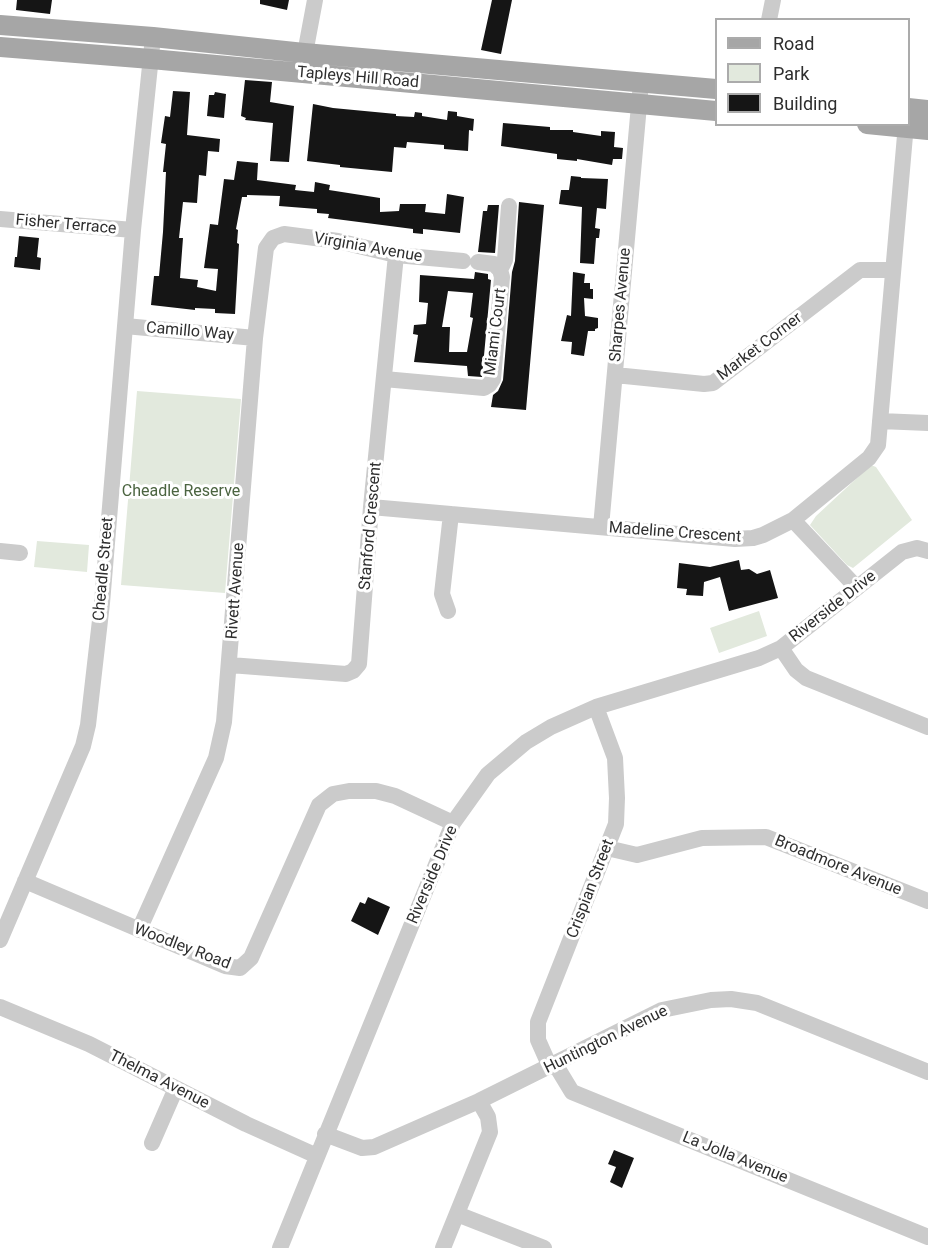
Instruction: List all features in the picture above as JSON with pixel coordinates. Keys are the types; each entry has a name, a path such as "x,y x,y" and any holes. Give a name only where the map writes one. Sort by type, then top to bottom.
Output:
{"main road":[{"name":"Tapleys Hill Road","path":"0,25 715,89"},
{"name":"Tapleys Hill Road","path":"0,47 151,58 715,111"},
{"path":"910,108 928,110"},
{"path":"906,126 928,130"}],"street":[{"path":"302,73 315,0"},
{"path":"770,18 773,0"},
{"name":"Cheadle Street","path":"0,940 83,746 88,725 102,603 133,230 153,37"},
{"name":"Sharpes Avenue","path":"601,527 641,82"},
{"name":"Madeline Crescent","path":"371,507 735,539 763,535 793,520 869,458 878,445 906,126"},
{"path":"500,270 505,260 509,206"},
{"name":"Fisher Terrace","path":"0,219 133,230"},
{"name":"Virginia Avenue","path":"273,238 284,234 338,241 396,255 470,262"},
{"name":"Rivett Avenue","path":"139,930 216,758 224,722 255,338 266,248 273,238"},
{"name":"Stanford Crescent","path":"230,665 346,674 353,671 359,664 371,507 396,255"},
{"name":"Miami Court","path":"384,379 484,388 489,385 493,379 502,277 500,270 494,264 470,262"},
{"name":"Market Corner","path":"615,375 713,383 860,270 892,270"},
{"name":"Camillo Way","path":"125,326 255,338"},
{"path":"880,421 928,423"},
{"path":"448,611 442,594 451,514"},
{"path":"793,520 857,588"},
{"name":"Riverside Drive","path":"280,1248 453,823 488,774 526,742 551,727 596,706 759,658 781,648 902,552 917,548 928,551"},
{"path":"0,551 21,553"},
{"path":"781,648 796,670 806,678 928,727"},
{"name":"Crispian Street","path":"553,1066 538,1040 538,1022 616,824 615,758 596,706"},
{"name":"Woodley Road","path":"25,880 225,966 240,968 251,957 319,805 333,794 349,791 376,791 396,796 453,823"},
{"name":"Broadmore Avenue","path":"607,848 637,855 702,838 766,837 928,901"},
{"name":"Huntington Avenue","path":"325,1134 362,1148 374,1147 553,1066 662,1010 711,1000 731,999 757,1003 928,1072"},
{"name":"Thelma Avenue","path":"0,1007 89,1044 246,1124 317,1156"},
{"name":"La Jolla Avenue","path":"553,1066 572,1092 928,1237"},
{"path":"152,1143 176,1088"},
{"path":"444,1248 490,1132 488,1117 479,1101"},
{"path":"458,1214 543,1248"}],"green space":[{"name":"Cheadle Reserve","path":"137,391 241,399 225,593 121,585"},
{"path":"871,465 876,467 912,520 853,568 847,565 810,525 816,516"},
{"path":"37,541 89,545 87,572 34,567"},
{"path":"759,611 767,636 719,653 710,628"}],"building":[{"path":"17,0 52,0 50,14 16,10"},
{"path":"260,0 289,0 287,10 260,4"},
{"path":"492,0 512,0 501,54 481,50"},
{"path":"245,80 272,82 270,102 294,106 289,162 270,161 273,123 245,120 246,118 241,116"},
{"path":"173,91 190,92 187,135 220,139 219,152 208,151 206,176 199,175 197,203 183,202 179,238 183,238 180,278 198,280 197,287 216,291 218,269 204,268 210,224 218,225 224,179 234,180 237,161 258,163 257,180 296,185 295,190 314,192 315,182 330,185 329,190 380,198 380,212 399,211 400,204 426,204 425,212 445,214 447,194 464,197 460,233 423,229 423,234 413,233 413,229 328,218 329,214 317,213 317,209 279,206 280,196 247,195 247,197 242,197 236,229 239,244 235,314 215,313 215,309 195,308 195,310 151,305 154,276 159,276 163,232 166,172 163,172 166,144 161,143 165,116 170,117"},
{"path":"215,92 226,94 224,118 207,116 209,95 214,95"},
{"path":"313,104 396,114 396,116 414,117 415,112 422,113 422,116 447,120 448,111 457,112 457,116 474,119 473,131 469,130 468,151 444,149 444,145 407,142 406,148 394,147 392,172 340,167 340,165 307,161"},
{"path":"503,123 550,127 550,130 573,130 573,132 601,136 601,131 615,132 614,147 623,148 622,159 613,159 612,165 577,159 577,161 557,159 557,154 501,146"},
{"path":"571,176 608,179 606,209 597,208 595,228 600,229 599,238 596,238 594,264 580,263 582,207 559,204 561,190 569,190"},
{"path":"519,202 544,205 526,410 491,407 493,395 498,391 503,380"},
{"path":"488,205 499,205 495,253 478,252 483,211 487,211"},
{"path":"19,236 39,238 37,257 41,258 40,270 14,267"},
{"path":"475,272 488,274 488,279 491,280 482,377 468,376 467,366 414,362 418,335 413,334 414,325 426,324 428,303 419,302 420,275 474,279","holes":["448,291 473,293 470,317 473,318 467,352 449,352 450,327 442,327"]},
{"path":"573,272 585,274 584,283 590,283 590,289 593,289 593,299 584,298 585,316 598,318 598,328 595,331 588,331 584,356 571,354 572,342 561,341 567,315 571,316"},
{"path":"739,560 741,570 749,569 757,574 770,570 778,598 729,611 720,577 704,582 703,596 686,595 687,589 677,588 679,563 710,567"},
{"path":"368,897 390,907 378,935 351,921 360,902 365,904"},
{"path":"614,1150 634,1158 622,1188 610,1182 616,1167 608,1164"}]}
